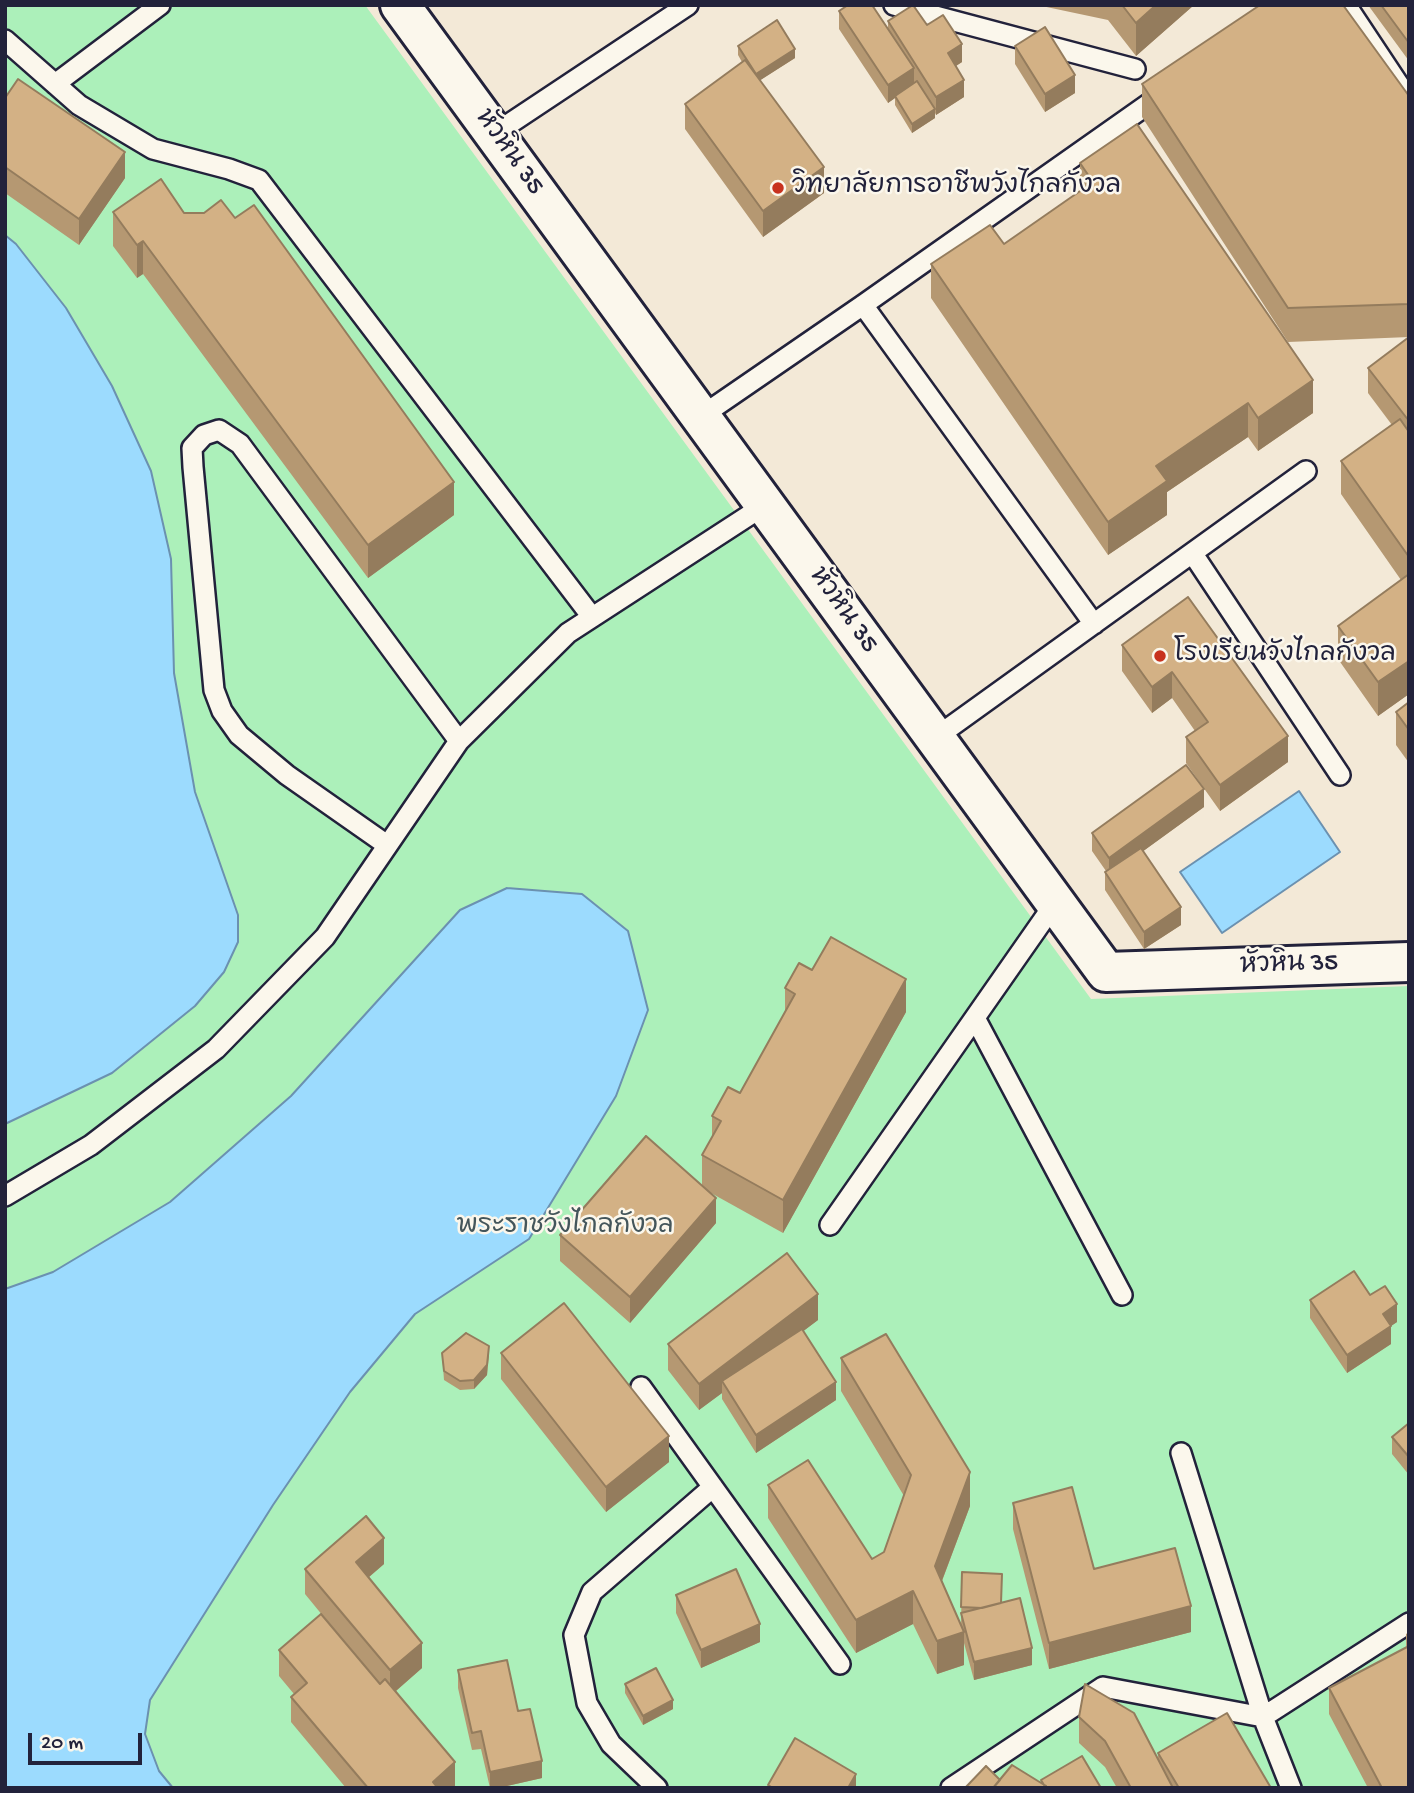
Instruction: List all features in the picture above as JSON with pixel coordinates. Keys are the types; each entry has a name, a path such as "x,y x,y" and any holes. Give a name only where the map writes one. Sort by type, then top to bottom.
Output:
{"street":[{"name":"หัวหิน 35","path":"400,5 1106,972 1409,962"}],"lane":[{"path":"55,84 160,5"},
{"path":"494,134 688,5"},
{"path":"894,5 1135,69"},
{"path":"1346,5 1409,100"},
{"path":"5,40 79,105 153,149 229,169 259,180 592,617"},
{"path":"700,417 1176,84"},
{"path":"863,305 1094,624"},
{"path":"387,845 287,775 239,735 222,711 214,690 193,467 192,448 204,435 219,430 240,444 459,741"},
{"path":"935,738 1306,471"},
{"path":"5,1196 92,1145 216,1049 325,937 459,741 568,633 765,506"},
{"path":"1193,554 1340,775"},
{"path":"830,1225 1055,903"},
{"path":"975,1018 1122,1295"},
{"path":"641,1387 840,1664"},
{"path":"1181,1453 1264,1717 1291,1788"},
{"path":"657,1788 611,1744 587,1703 574,1635 592,1592 713,1487"},
{"path":"951,1788 1103,1687 1264,1717 1409,1623"}],"green space":[{"name":"พระราชวังไกลกังวล","path":"5,5 365,5 1091,999 1409,986 1409,1788 5,1788"}],"water":[{"path":"5,235 16,244 66,308 112,386 151,471 171,559 174,673 195,792 238,915 238,942 224,972 195,1006 112,1073 5,1124"},
{"path":"1299,791 1340,852 1222,933 1180,872"},
{"path":"507,888 582,894 628,931 648,1010 616,1096 529,1239 415,1314 350,1392 273,1505 150,1700 145,1734 159,1771 173,1788 5,1788 5,1289 53,1272 170,1202 291,1096 460,910"}],"building":[{"path":"848,5 872,5 914,68 888,85 839,11"},
{"path":"913,5 927,25 943,15 962,44 948,53 964,80 936,97 888,21"},
{"path":"1122,5 1156,5 1136,23"},
{"path":"1260,5 1343,5 1409,96 1409,304 1288,308 1142,84"},
{"path":"1381,5 1409,5 1409,43"},
{"path":"777,20 795,49 756,74 738,46"},
{"path":"1045,27 1075,75 1045,94 1015,46"},
{"path":"745,60 824,167 763,211 685,104"},
{"path":"18,79 125,152 79,219 5,167 5,98"},
{"path":"917,81 935,109 912,124 895,96"},
{"path":"1137,124 1313,380 1258,418 1248,403 1156,466 1167,481 1108,522 931,264 990,225 1004,244 1093,182 1080,163"},
{"path":"161,179 184,213 204,213 221,200 235,218 254,205 454,482 368,545 143,241 137,245 113,212"},
{"path":"1409,337 1409,421 1368,368"},
{"path":"1400,419 1409,432 1409,557 1341,461"},
{"path":"1409,574 1409,661 1378,682 1338,626"},
{"path":"1188,597 1288,736 1220,785 1186,737 1208,722 1172,672 1152,687 1122,645"},
{"path":"1409,702 1409,730 1396,712"},
{"path":"1186,765 1204,789 1109,858 1092,833"},
{"path":"1141,848 1181,907 1144,932 1105,872"},
{"path":"831,937 906,979 783,1200 702,1155 721,1121 712,1116 728,1087 740,1093 795,994 785,988 799,963 812,970"},
{"path":"646,1136 716,1198 630,1297 560,1235"},
{"path":"787,1253 818,1294 699,1384 668,1344"},
{"path":"1354,1271 1370,1295 1385,1286 1397,1304 1383,1314 1391,1326 1347,1355 1310,1300"},
{"path":"564,1303 669,1436 606,1487 501,1353"},
{"path":"802,1329 836,1382 756,1435 722,1381"},
{"path":"466,1333 489,1346 487,1365 474,1380 460,1381 444,1371 442,1353"},
{"path":"886,1334 970,1472 935,1566 964,1632 937,1641 913,1591 856,1620 768,1485 808,1460 872,1559 884,1552 911,1475 841,1358"},
{"path":"1409,1423 1409,1457 1392,1437"},
{"path":"1072,1487 1094,1569 1175,1548 1191,1606 1049,1643 1013,1503"},
{"path":"366,1516 384,1538 356,1562 422,1643 390,1670 305,1569"},
{"path":"736,1569 760,1624 701,1650 676,1595"},
{"path":"962,1572 1002,1574 1001,1603 982,1608 961,1607"},
{"path":"1020,1598 1032,1648 974,1662 961,1613"},
{"path":"321,1614 380,1684 385,1679 455,1762 433,1782 438,1788 368,1788 291,1697 307,1683 279,1650"},
{"path":"1407,1647 1409,1788 1382,1788 1329,1688"},
{"path":"507,1660 518,1711 530,1709 542,1761 490,1772 481,1731 472,1733 458,1670"},
{"path":"656,1668 673,1700 643,1716 625,1684"},
{"path":"1085,1684 1134,1713 1173,1788 1131,1788 1105,1741 1079,1717"},
{"path":"1227,1713 1271,1788 1179,1788 1158,1753"},
{"path":"795,1738 856,1774 848,1788 773,1788 768,1785"},
{"path":"1082,1756 1101,1788 1046,1788 1041,1780"},
{"path":"1012,1765 1046,1786 1045,1788 993,1788"},
{"path":"986,1766 1000,1780 993,1788 965,1788"}],"place":[{"name":"วิทยาลัยการอาชีพวังไกลกังวล","path":"778,188"},
{"name":"โรงเรียนวังไกลกังวล","path":"1160,656"}]}
